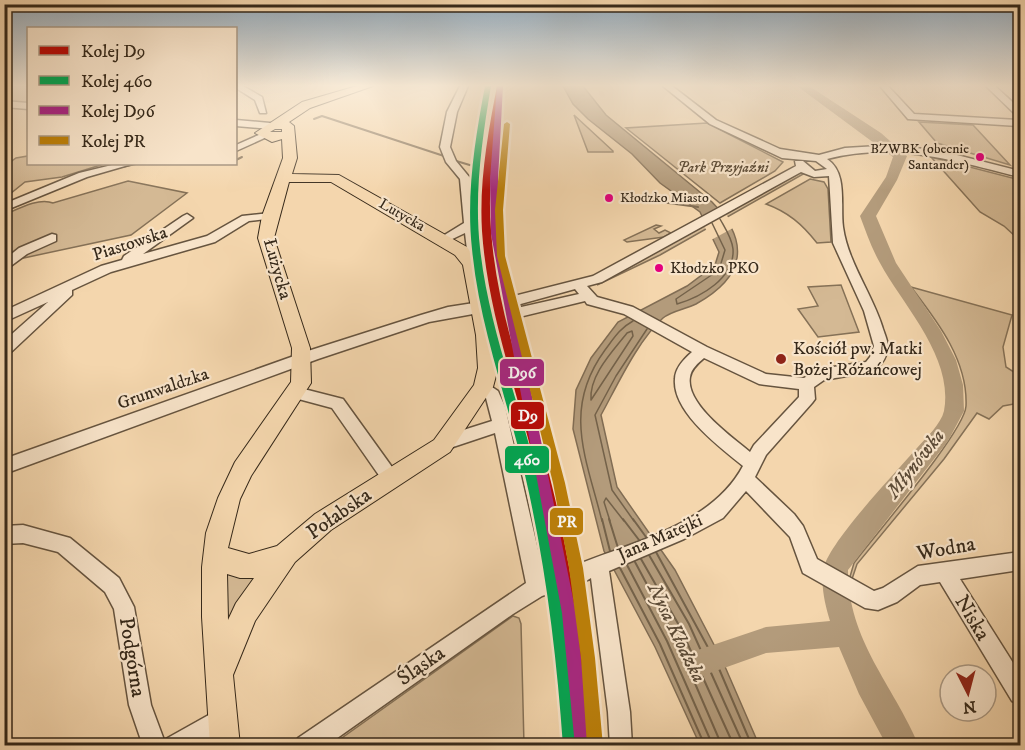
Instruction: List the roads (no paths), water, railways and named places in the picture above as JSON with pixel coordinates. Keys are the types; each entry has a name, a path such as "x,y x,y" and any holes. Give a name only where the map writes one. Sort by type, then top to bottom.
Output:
{"main road":[{"path":"283,175 282,153 275,131 289,121"},
{"name":"Łużycka","path":"283,175 266,231 267,245 295,326 302,360 299,388"},
{"name":"Lutycka","path":"283,175 334,178 444,239 469,260"},
{"path":"469,260 481,314"},
{"name":"Połabska","path":"224,732 219,676 245,612 286,554 323,522 444,444 483,387 488,368 481,314"},
{"path":"219,676 214,595 215,553 219,529 234,487 249,460 299,388"},
{"path":"215,553 224,561 246,567 268,562 286,554"}],"street":[{"path":"451,121 448,154 465,178 472,250 469,260"},
{"path":"712,121 748,141 802,163 828,170"},
{"path":"984,121 1020,123"},
{"path":"237,123 275,131"},
{"path":"237,148 275,131"},
{"path":"802,163 832,153 906,147 933,151 1020,174"},
{"path":"828,170 850,151"},
{"path":"583,290 592,301 628,310 702,351 764,380 813,380 870,367 877,360 881,346 876,324 839,243 835,190 828,170 819,159"},
{"name":"Grunwaldzka","path":"4,466 302,360 448,312 481,314 583,290 727,209 802,163"},
{"path":"4,208 83,175 123,165"},
{"name":"Piastowska","path":"4,317 124,263 211,238 246,218 270,216"},
{"path":"124,263 187,218"},
{"path":"444,239 470,225"},
{"path":"4,267 23,251 52,238"},
{"path":"4,350 73,285"},
{"name":"Grunwaldzka","path":"299,388 318,362 334,349"},
{"path":"702,351 683,374 682,382 687,398 748,471"},
{"name":"Jana Matejki","path":"621,746 619,712 598,566 678,533 717,512 748,471 760,450 807,399 813,380"},
{"path":"444,444 502,424 493,395 483,387"},
{"path":"299,388 337,403 390,479"},
{"name":"Śląska","path":"306,746 546,585 502,424"},
{"name":"Wodna","path":"748,471 796,532 810,566 872,601 883,601 908,580 1020,561"},
{"name":"Podgórna","path":"4,535 23,534 63,544 112,585 124,607 140,705 155,746"},
{"name":"Niska","path":"945,572 982,636 1020,693"},
{"path":"173,746 224,732"}],"water":[{"name":"Nysa Kłodzka","path":"591,121 613,121 712,202 733,231 737,245 737,258 725,282 712,294 696,304 666,316 654,327 629,364 601,415 617,487 675,570 723,662 759,745 700,745 655,647 604,551 573,429 576,390 591,358 618,322 687,286 715,265 719,252 700,212 660,183 632,154"}],"waterway":[{"path":"337,121 447,157"},
{"name":"Młynówka","path":"854,121 900,156 892,176"},
{"path":"237,160 242,157"},
{"path":"453,160 473,166"},
{"path":"122,167 131,165"},
{"name":"Młynówka","path":"846,633 836,588 836,568 866,526 941,435 954,411 953,385 946,360 876,240 868,216 890,180"},
{"path":"4,211 44,194"},
{"path":"661,202 698,207"},
{"name":"Nysa Kłodzka","path":"696,664 766,640 846,633"},
{"name":"Młynówka","path":"846,633 869,684 904,746"}],"tunnel":[{"path":"555,582 586,571"}],"rail line":[{"name":"460","path":"482,121 474,207 480,279 493,340 535,490 548,553 566,681 571,746"},
{"name":"D9","path":"494,121 486,208 492,278 553,518 574,647 583,746"},
{"name":"D96","path":"498,121 494,179 495,234 569,613 583,746"},
{"name":"PR","path":"507,124 499,210 501,256 559,483 576,568 588,658 595,745"}],"place":[{"name":"BZWBK (obecnie Santander)","path":"980,157"},
{"name":"Kłodzko Miasto","path":"609,198"},
{"name":"Kłodzko PKO","path":"659,268"},
{"name":"Kościół pw. Matki Bożej Różańcowej","path":"781,359"}],"park label":[{"name":"Park Przyjaźni","path":"723,167"}]}
